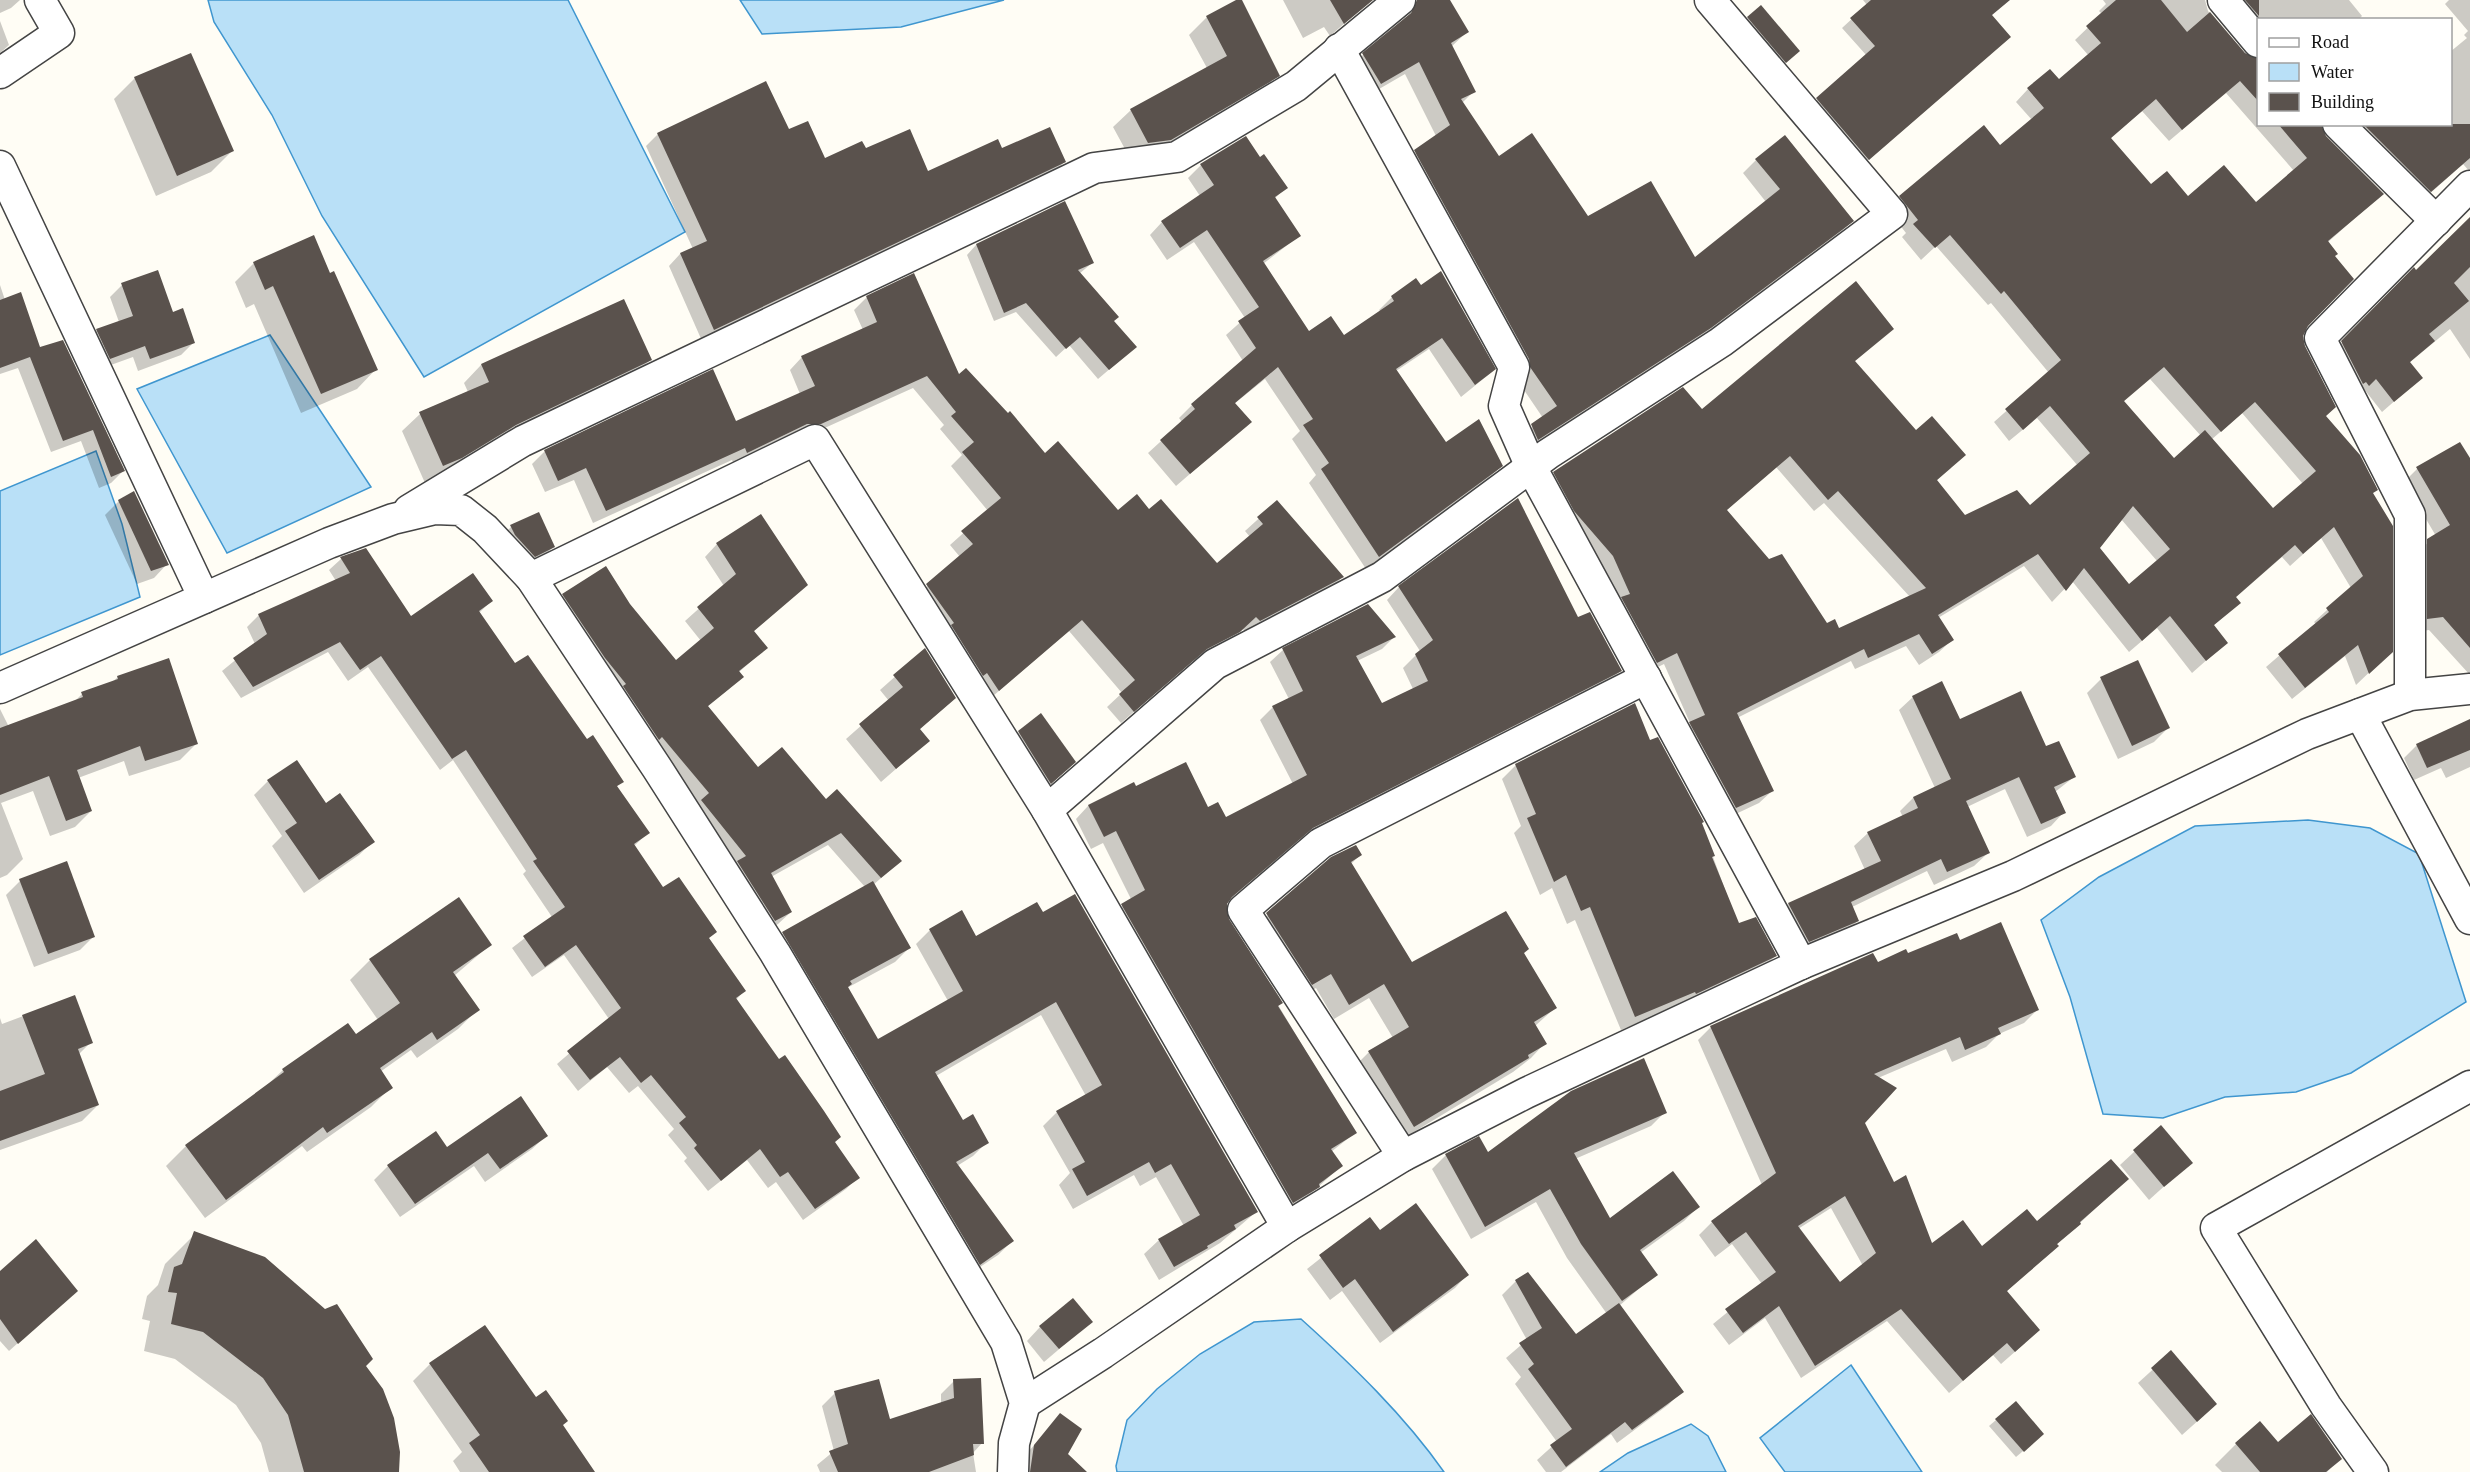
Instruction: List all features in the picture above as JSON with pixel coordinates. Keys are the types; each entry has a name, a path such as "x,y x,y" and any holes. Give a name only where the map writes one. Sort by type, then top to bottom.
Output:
{"street":[{"path":"0,73 59,33 40,0"},
{"path":"393,519 523,441 1094,168 1177,157 1296,86 1400,0"},
{"path":"1047,810 1215,664 1382,577 1531,467 1721,342 1892,214 1710,0"},
{"path":"2223,0 2257,40"},
{"path":"1339,49 1514,367 1504,406 1531,467 1801,964"},
{"path":"2340,126 2436,221"},
{"path":"0,166 204,598"},
{"path":"2410,696 2410,515 2320,338 2470,186"},
{"path":"531,578 815,440 1047,810 1287,1227"},
{"path":"0,688 329,543 393,519 435,508 461,510 485,529 531,578 657,768 775,953 1006,1342 1025,1403 1014,1443 1013,1472"},
{"path":"1403,1156 1243,910 1322,843 1646,678"},
{"path":"1025,1403 1103,1353 1287,1227 1403,1156 1526,1093 1801,964 2013,876 2307,734 2410,696 2470,689"},
{"path":"2360,714 2470,919"},
{"path":"2373,1472 2326,1406 2216,1228 2470,1086"}],"water":[{"path":"208,0 568,0 685,232 424,377 322,216 272,115 214,22"},
{"path":"740,0 1004,0 901,27 762,34"},
{"path":"270,335 371,487 227,553 137,389"},
{"path":"96,451 122,524 140,597 0,655 0,491"},
{"path":"2308,820 2370,828 2419,854 2466,1002 2351,1073 2296,1092 2225,1097 2163,1118 2103,1114 2070,997 2041,920 2099,877 2195,826"},
{"path":"1301,1319 1377,1391 1444,1472 1117,1472 1116,1466 1127,1420 1157,1389 1200,1354 1254,1322"},
{"path":"1851,1365 1922,1472 1785,1472 1760,1438"},
{"path":"1691,1424 1708,1436 1726,1472 1600,1472 1628,1453"}],"building":[{"path":"1236,0 1242,0 1280,76 1171,140 1148,143 1130,109 1227,56 1206,16"},
{"path":"1330,0 1373,0 1344,24"},
{"path":"1417,0 1450,0 1469,32 1451,43 1476,92 1461,99 1499,156 1532,133 1588,216 1651,181 1695,257 1780,189 1755,159 1785,135 1854,221 1711,328 1538,440 1531,424 1557,406 1530,367 1529,359 1414,150 1450,125 1419,62 1381,84 1362,53 1411,13"},
{"path":"1871,0 2010,0 1992,15 2011,37 1869,160 1816,98 1875,46 1850,18"},
{"path":"2116,0 2161,0 2187,32 2210,12 2245,53 2257,58 2257,100 2240,81 2182,130 2156,99 2111,138 2151,184 2167,171 2188,196 2224,165 2256,202 2307,158 2280,126 2322,126 2326,136 2384,194 2328,241 2338,254 2335,256 2354,279 2308,326 2303,336 2305,346 2336,407 2326,416 2360,455 2378,490 2373,493 2393,526 2393,652 2369,674 2358,645 2305,688 2278,654 2329,612 2326,608 2363,576 2334,527 2303,554 2295,545 2236,597 2241,603 2214,625 2228,643 2206,661 2170,616 2142,641 2084,568 2066,591 2038,554 1938,615 1954,640 1932,654 1919,634 1868,658 1864,649 1737,713 1774,791 1736,808 1689,722 1705,715 1677,653 1657,663 1621,597 1630,594 1613,556 1574,511 1553,472 1683,387 1702,409 1856,281 1894,329 1855,361 1916,430 1932,416 1966,455 1937,480 1965,515 2017,490 2030,505 2090,453 2050,406 2023,430 2005,409 2061,360 2004,291 2001,294 1950,235 1935,248 1913,224 1918,220 1899,196 1984,125 2000,145 2044,108 2027,88 2050,69 2059,79 2101,43 2086,26","holes":["2164,367 2221,432 2255,402 2316,471 2273,508 2205,430 2174,458 2124,401","1790,456 1828,500 1838,491 1926,588 1839,628 1835,619 1827,623 1782,554 1769,559 1727,510","2133,506 2170,549 2129,584 2100,548"]},
{"path":"2245,0 2259,0 2259,16"},
{"path":"1761,5 1800,51 1786,63 1747,17"},
{"path":"191,53 234,151 177,176 134,77"},
{"path":"766,81 789,129 808,121 825,158 862,141 866,148 910,129 928,171 998,139 1002,148 1050,127 1066,162 714,330 680,253 707,241 657,133"},
{"path":"2470,124 2470,158 2431,192 2365,126"},
{"path":"1246,136 1260,157 1264,154 1288,188 1275,197 1301,236 1263,261 1309,331 1331,316 1344,335 1394,301 1391,296 1416,278 1421,285 1441,271 1496,369 1475,385 1442,338 1396,369 1446,442 1479,419 1503,466 1379,557 1321,469 1329,463 1303,425 1313,419 1278,367 1235,403 1252,422 1190,474 1160,440 1195,409 1191,404 1256,348 1238,321 1259,307 1207,230 1180,248 1161,221 1214,185 1200,164"},
{"path":"1065,201 1094,263 1078,270 1119,317 1114,321 1137,347 1109,370 1080,337 1066,349 1026,303 1004,313 976,244"},
{"path":"2470,217 2470,267 2454,283 2469,301 2429,334 2435,341 2410,362 2423,378 2394,402 2376,379 2369,386 2366,382 2363,384 2341,341 2414,267 2416,270"},
{"path":"314,235 330,273 334,271 378,370 321,394 273,286 265,290 253,262"},
{"path":"158,270 173,312 183,308 195,343 150,359 145,346 110,359 96,329 133,316 121,283"},
{"path":"914,273 959,374 966,368 1008,413 1010,411 1045,453 1058,441 1118,510 1137,494 1149,509 1161,499 1217,563 1263,524 1257,517 1277,500 1344,577 1260,621 1256,617 1240,632 1207,649 1134,712 1119,694 1135,680 1082,620 999,691 987,673 983,676 951,625 954,623 926,584 973,544 961,531 1001,498 962,452 974,442 951,416 956,412 927,376 821,424 807,424 747,453 745,448 606,511 586,468 558,481 544,450 713,369 736,421 815,386 801,356 877,322 866,296"},
{"path":"21,292 40,347 63,340 125,471 111,477 93,430 63,441 30,357 0,368 0,300"},
{"path":"624,299 652,360 516,425 462,458 443,466 419,412 489,382 481,364"},
{"path":"2460,442 2470,458 2470,648 2443,617 2427,619 2427,539 2450,525 2416,467"},
{"path":"134,491 169,565 151,571 118,500"},
{"path":"1518,498 1578,617 1590,612 1622,671 1313,828 1232,897 1227,904 1229,919 1283,1003 1278,1006 1357,1133 1331,1149 1343,1166 1319,1184 1320,1187 1293,1203 1121,904 1145,890 1116,831 1104,837 1088,805 1134,782 1136,786 1186,762 1208,807 1218,802 1226,817 1307,775 1272,706 1303,691 1282,648 1368,604 1396,637 1356,656 1382,703 1428,681 1415,654 1433,640 1398,586"},
{"path":"539,512 555,547 535,557 515,535 510,525"},
{"path":"761,514 808,585 754,631 768,648 739,671 744,677 708,706 758,767 782,747 826,799 837,789 902,861 881,878 841,833 771,873 792,912 775,921 737,861 746,856 701,800 709,793 662,737 659,740 623,686 626,684 605,658 562,594 606,566 630,604 676,660 714,628 697,607 736,574 716,543"},
{"path":"366,548 411,616 473,573 493,601 479,611 515,663 528,655 587,739 593,735 624,782 617,786 650,833 634,844 663,887 679,877 717,932 709,938 746,991 736,998 779,1059 785,1055 824,1111 841,1137 835,1142 860,1178 815,1209 788,1172 780,1177 760,1149 721,1181 694,1148 697,1145 679,1123 686,1117 651,1075 641,1083 620,1057 590,1080 567,1051 621,1008 576,945 545,967 523,936 565,907 533,861 537,859 466,750 452,759 381,656 360,670 340,642 253,687 233,658 267,634 258,614 350,573 340,557"},
{"path":"925,648 956,698 920,729 930,741 896,769 859,724 903,687 893,675"},
{"path":"169,658 198,744 145,761 140,746 77,770 92,811 66,821 49,776 0,795 0,728 83,697 81,692 118,679 117,676"},
{"path":"2138,660 2170,728 2132,746 2100,677"},
{"path":"1942,681 1960,719 2021,691 2046,746 2059,741 2076,777 2054,787 2066,813 2041,824 2019,777 1966,801 1990,853 1947,872 1941,859 1851,902 1859,921 1809,942 1788,903 1881,861 1867,832 1918,808 1913,797 1951,779 1912,696"},
{"path":"1635,703 1650,740 1658,737 1704,822 1702,823 1715,856 1712,857 1739,923 1756,917 1777,956 1696,994 1695,992 1635,1017 1590,907 1581,911 1566,875 1554,882 1527,818 1536,814 1515,764"},
{"path":"1041,713 1076,762 1051,784 1018,731"},
{"path":"2470,719 2470,750 2427,768 2416,744"},
{"path":"297,760 326,803 340,793 375,842 319,880 285,831 297,823 267,780"},
{"path":"1356,845 1362,855 1351,862 1412,962 1506,911 1529,949 1524,953 1557,1008 1534,1022 1547,1044 1528,1055 1529,1058 1414,1127 1368,1051 1409,1027 1384,984 1349,1005 1331,974 1312,985 1266,913 1331,857"},
{"path":"67,861 95,937 48,954 19,879"},
{"path":"873,881 911,948 850,981 852,984 848,987 878,1039 963,991 929,929 962,910 976,936 1037,902 1043,912 1075,894 1258,1212 1234,1225 1236,1229 1207,1246 1208,1248 1174,1267 1158,1239 1200,1215 1171,1164 1155,1173 1149,1162 1087,1196 1072,1169 1085,1162 1056,1111 1102,1085 1056,1002 935,1072 963,1120 973,1114 989,1143 956,1162 1014,1241 980,1265 782,932"},
{"path":"459,897 492,945 453,972 480,1010 437,1040 432,1032 380,1068 393,1088 327,1133 323,1127 226,1200 185,1145 284,1072 282,1069 348,1023 356,1034 400,1003 369,959"},
{"path":"2001,922 2039,1010 1998,1028 2001,1034 1965,1050 1960,1037 1874,1074 1897,1088 1865,1123 1894,1182 1906,1175 1932,1243 1963,1220 1982,1246 2027,1209 2037,1221 2111,1159 2129,1179 2057,1244 2059,1246 2007,1291 2040,1330 2015,1352 2007,1343 1963,1381 1901,1309 1815,1366 1779,1306 1743,1333 1725,1309 1776,1272 1746,1232 1729,1244 1711,1221 1776,1173 1710,1026 1873,953 1878,962 1906,949 1908,953 1957,933 1960,940","holes":["1845,1196 1876,1253 1840,1282 1798,1226"]},
{"path":"75,995 93,1043 78,1049 99,1105 0,1141 0,1091 45,1074 22,1015"},
{"path":"1644,1058 1667,1113 1574,1153 1610,1218 1673,1171 1700,1207 1640,1250 1658,1275 1622,1301 1581,1244 1550,1189 1485,1227 1445,1154 1479,1136 1488,1152 1571,1091"},
{"path":"521,1096 548,1136 500,1169 488,1153 415,1204 387,1165 436,1131 447,1147"},
{"path":"2161,1125 2193,1163 2164,1187 2133,1150"},
{"path":"1416,1203 1469,1275 1393,1332 1355,1279 1343,1288 1319,1255 1370,1217 1380,1230"},
{"path":"194,1231 265,1257 325,1309 337,1304 373,1359 366,1366 383,1389 394,1418 400,1452 399,1472 304,1472 288,1415 263,1378 203,1332 171,1324 177,1293 168,1292 174,1267 182,1264"},
{"path":"36,1239 78,1291 18,1344 0,1319 0,1271"},
{"path":"1528,1272 1576,1334 1619,1303 1684,1392 1632,1430 1625,1422 1566,1467 1550,1445 1572,1429 1528,1369 1534,1364 1519,1343 1542,1328 1515,1280"},
{"path":"1073,1298 1093,1322 1059,1349 1039,1326"},
{"path":"485,1325 536,1397 546,1390 568,1421 563,1425 595,1472 489,1472 469,1443 480,1435 429,1363"},
{"path":"2171,1350 2217,1404 2197,1422 2151,1368"},
{"path":"981,1378 984,1444 973,1444 974,1455 929,1472 838,1472 829,1451 848,1444 834,1391 879,1379 890,1419 954,1398 953,1379"},
{"path":"2016,1401 2044,1434 2024,1452 1995,1419"},
{"path":"1060,1413 1082,1429 1068,1454 1087,1472 1030,1472 1034,1445"},
{"path":"2311,1414 2342,1459 2326,1472 2260,1472 2235,1443 2260,1421 2278,1442"}]}
